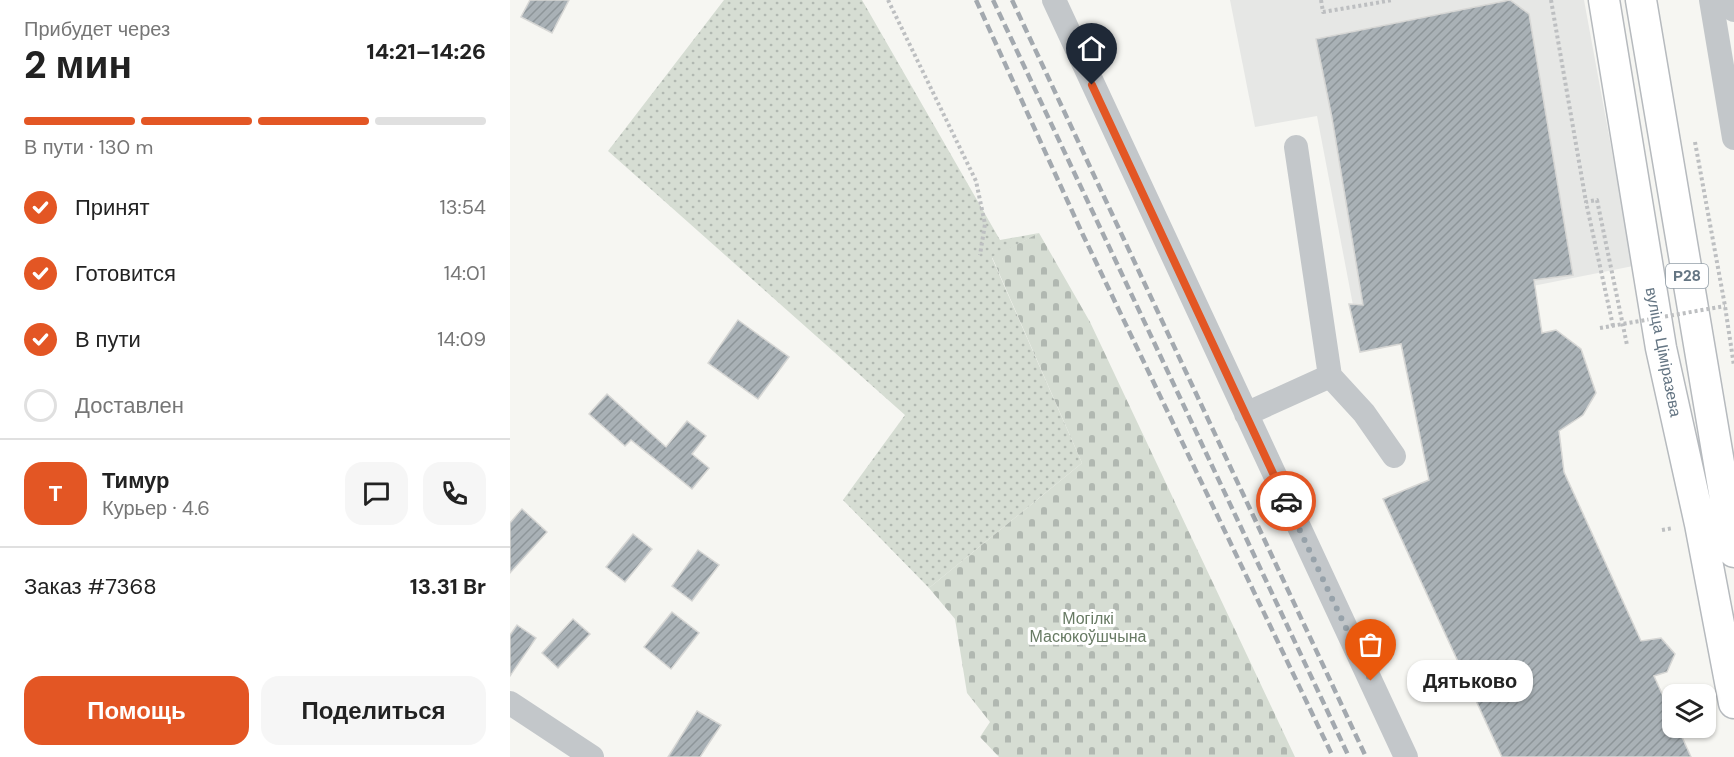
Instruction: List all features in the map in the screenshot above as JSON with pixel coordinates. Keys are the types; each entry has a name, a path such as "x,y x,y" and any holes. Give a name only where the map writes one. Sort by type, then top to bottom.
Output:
{"main road":[{"name":"вуліца Ціміразева","path":"1604,0 1661,348 1700,524 1734,703"},
{"name":"вуліца Ціміразева","path":"1641,0 1734,552"}],"street":[{"path":"1054,0 1406,757"},
{"path":"1711,0 1734,138"},
{"path":"1721,0 1734,74"},
{"path":"1732,0 1734,10"},
{"path":"1296,147 1330,376 1364,413 1395,456"},
{"path":"1246,414 1330,376"},
{"path":"510,703 592,757"}],"path":[{"path":"888,0 976,181 985,224 980,255"},
{"path":"1321,0 1323,12 1393,0"},
{"path":"1551,0 1587,209 1613,326"},
{"path":"1695,141 1734,366"},
{"path":"1586,202 1596,200 1627,345"},
{"path":"1600,328 1725,306"}],"shaded area":[{"path":"1230,0 1584,0 1633,266 1356,321 1317,116 1255,127"}],"green space":[{"path":"724,0 862,0 1000,240 1039,233 992,258 1082,463 929,588 843,500 905,415 608,151"},
{"name":"Могілкі Масюкоўшчына","path":"1039,233 1090,322 1295,757 999,757 980,737 990,722 967,693 955,619 929,588 1082,463 992,257"}],"building":[{"path":"530,0 569,0 552,33 521,17"},
{"path":"1510,0 1529,14 1573,275 1534,280 1542,333 1556,330 1581,349 1596,393 1583,415 1559,431 1564,472 1641,641 1661,638 1675,654 1667,672 1654,676 1662,694 1662,738 1682,738 1691,757 1502,757 1383,499 1429,480 1401,344 1360,352 1349,304 1363,305 1332,118 1316,39"},
{"path":"738,320 789,357 758,399 708,363"},
{"path":"607,394 666,447 687,421 706,436 692,454 709,468 692,489 631,440 625,446 589,414"},
{"path":"522,509 547,532 510,573 510,523"},
{"path":"633,534 652,549 625,582 606,567"},
{"path":"698,550 719,565 692,601 672,586"},
{"path":"672,612 699,633 671,669 644,647"},
{"path":"573,619 590,634 558,668 542,653"},
{"path":"517,625 536,638 510,676 510,635"},
{"path":"697,711 721,725 700,757 668,757"}],"railway":[{"path":"976,0 1083,235 1333,757"},
{"path":"993,0 1349,757"},
{"path":"1012,0 1366,757"}],"way so far":[{"path":"1286,501 1371,681"}],"place":[{"name":"Дятьково","path":"1371,681"}],"route":[{"path":"1092,85 1286,501"}]}
